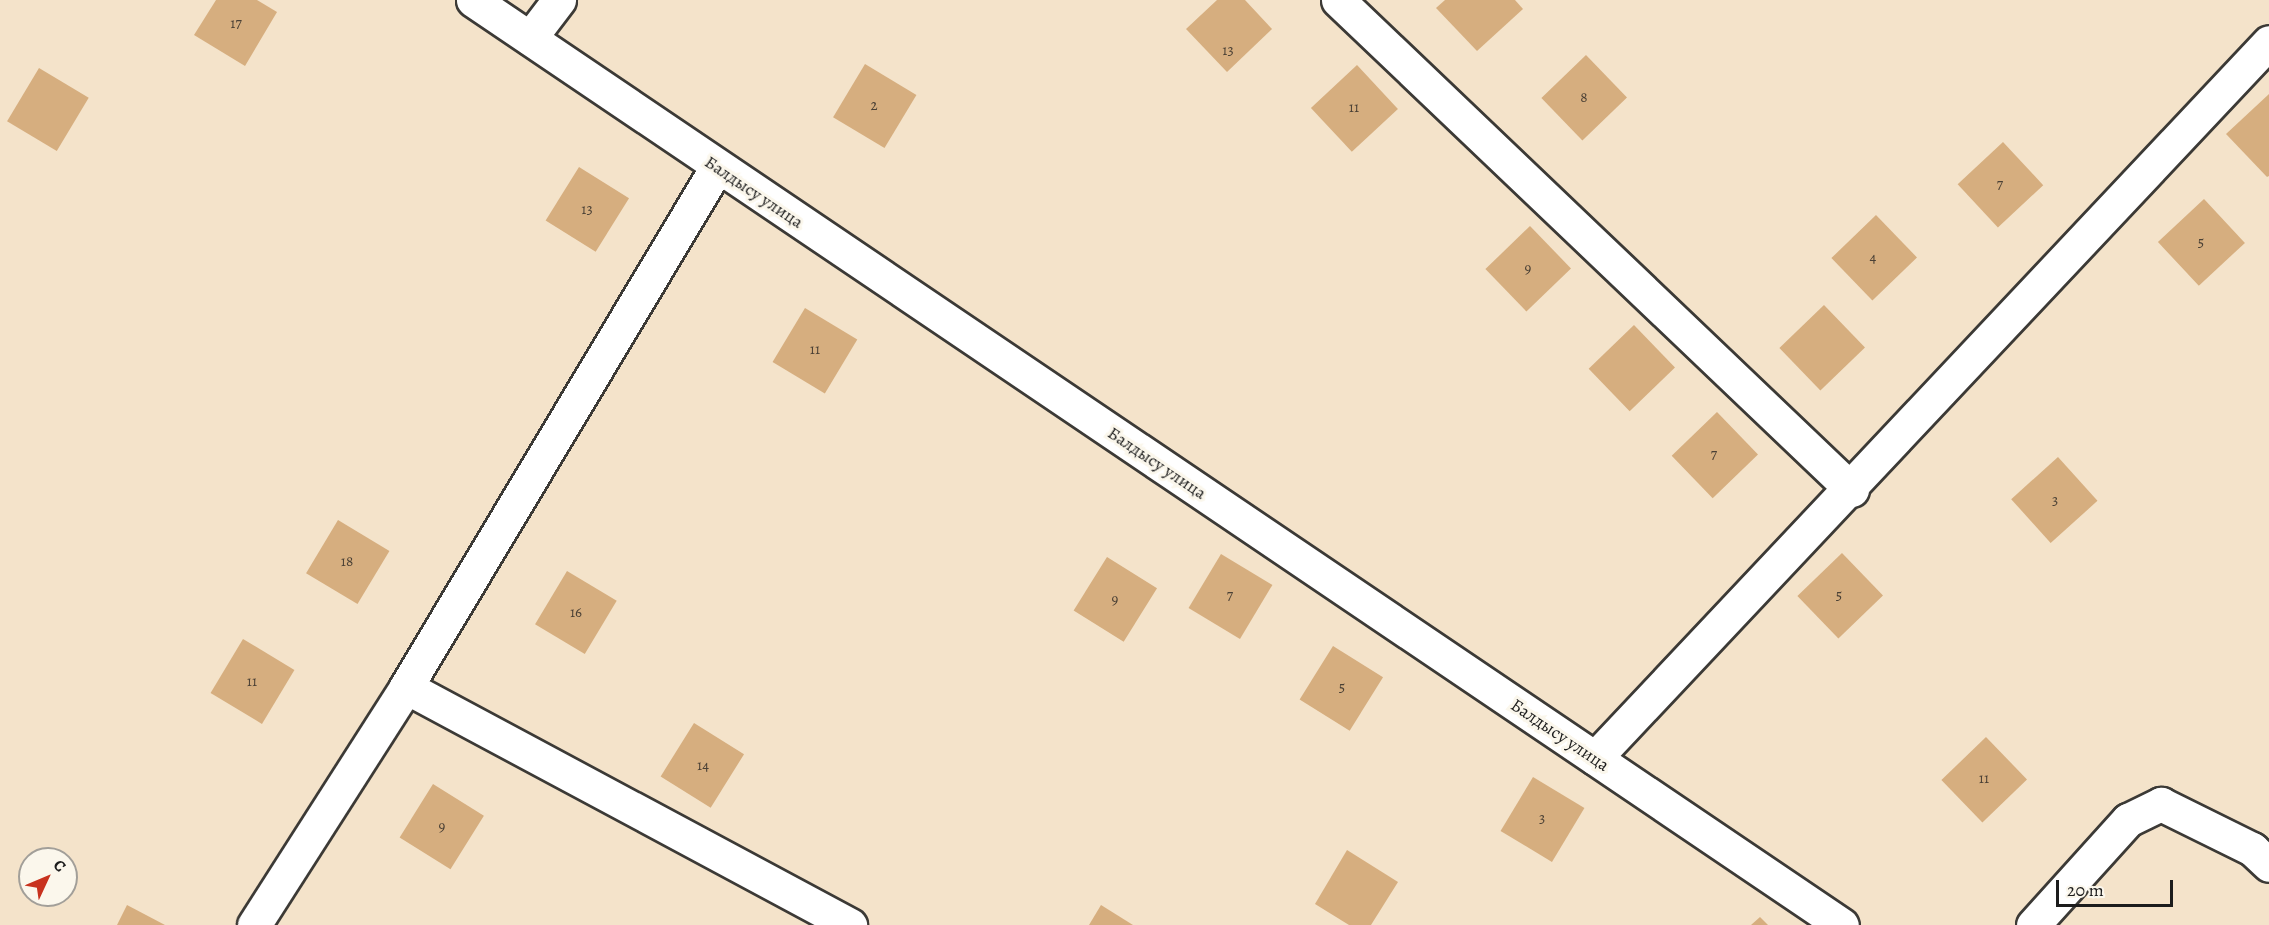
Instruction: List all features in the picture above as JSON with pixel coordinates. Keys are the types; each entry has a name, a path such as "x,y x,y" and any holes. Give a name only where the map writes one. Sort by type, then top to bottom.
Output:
{"street":[{"name":"Балдысу улица","path":"473,0 1842,925"},
{"path":"530,38 559,0"},
{"path":"1338,0 1852,490"},
{"path":"1595,758 1852,490 2269,42"},
{"path":"254,925 406,687 717,167"},
{"path":"406,687 850,925"},
{"path":"2033,925 2128,820 2161,804 2252,849 2269,865"}],"building":[{"path":"216,0 257,0 277,12 245,66 194,35"},
{"path":"1217,0 1245,0 1272,29 1227,72 1186,29"},
{"path":"1445,0 1515,0 1523,9 1477,51 1436,8"},
{"path":"1586,55 1627,97 1582,141 1541,98"},
{"path":"865,64 916,95 884,148 833,117"},
{"path":"1357,65 1398,109 1352,152 1311,108"},
{"path":"39,68 89,98 57,151 7,121"},
{"path":"2269,94 2269,176 2267,177 2226,134"},
{"path":"2003,142 2043,185 1998,227 1958,184"},
{"path":"579,167 629,198 596,252 546,220"},
{"path":"2204,199 2245,243 2199,286 2158,242"},
{"path":"1876,215 1917,257 1872,301 1831,258"},
{"path":"1530,226 1571,268 1526,312 1485,269"},
{"path":"1824,305 1865,347 1820,391 1779,348"},
{"path":"805,308 857,339 825,393 773,362"},
{"path":"1634,325 1675,367 1630,411 1589,369"},
{"path":"1717,412 1758,454 1713,498 1672,456"},
{"path":"2058,457 2097,501 2051,543 2011,499"},
{"path":"338,520 389,551 357,604 306,573"},
{"path":"1842,553 1883,595 1838,639 1797,596"},
{"path":"1221,554 1272,585 1240,639 1189,608"},
{"path":"1107,557 1157,588 1124,642 1074,610"},
{"path":"567,571 617,601 585,654 535,624"},
{"path":"243,639 294,670 262,724 211,693"},
{"path":"1333,646 1383,677 1350,731 1300,699"},
{"path":"694,723 744,754 711,808 661,776"},
{"path":"1986,737 2027,779 1982,823 1941,780"},
{"path":"1533,777 1584,808 1552,862 1501,831"},
{"path":"433,784 484,816 450,869 400,837"},
{"path":"1347,850 1398,882 1371,925 1349,925 1315,904"},
{"path":"127,905 165,925 117,925"},
{"path":"1101,905 1133,925 1089,925"},
{"path":"1760,917 1768,925 1751,925"}]}
